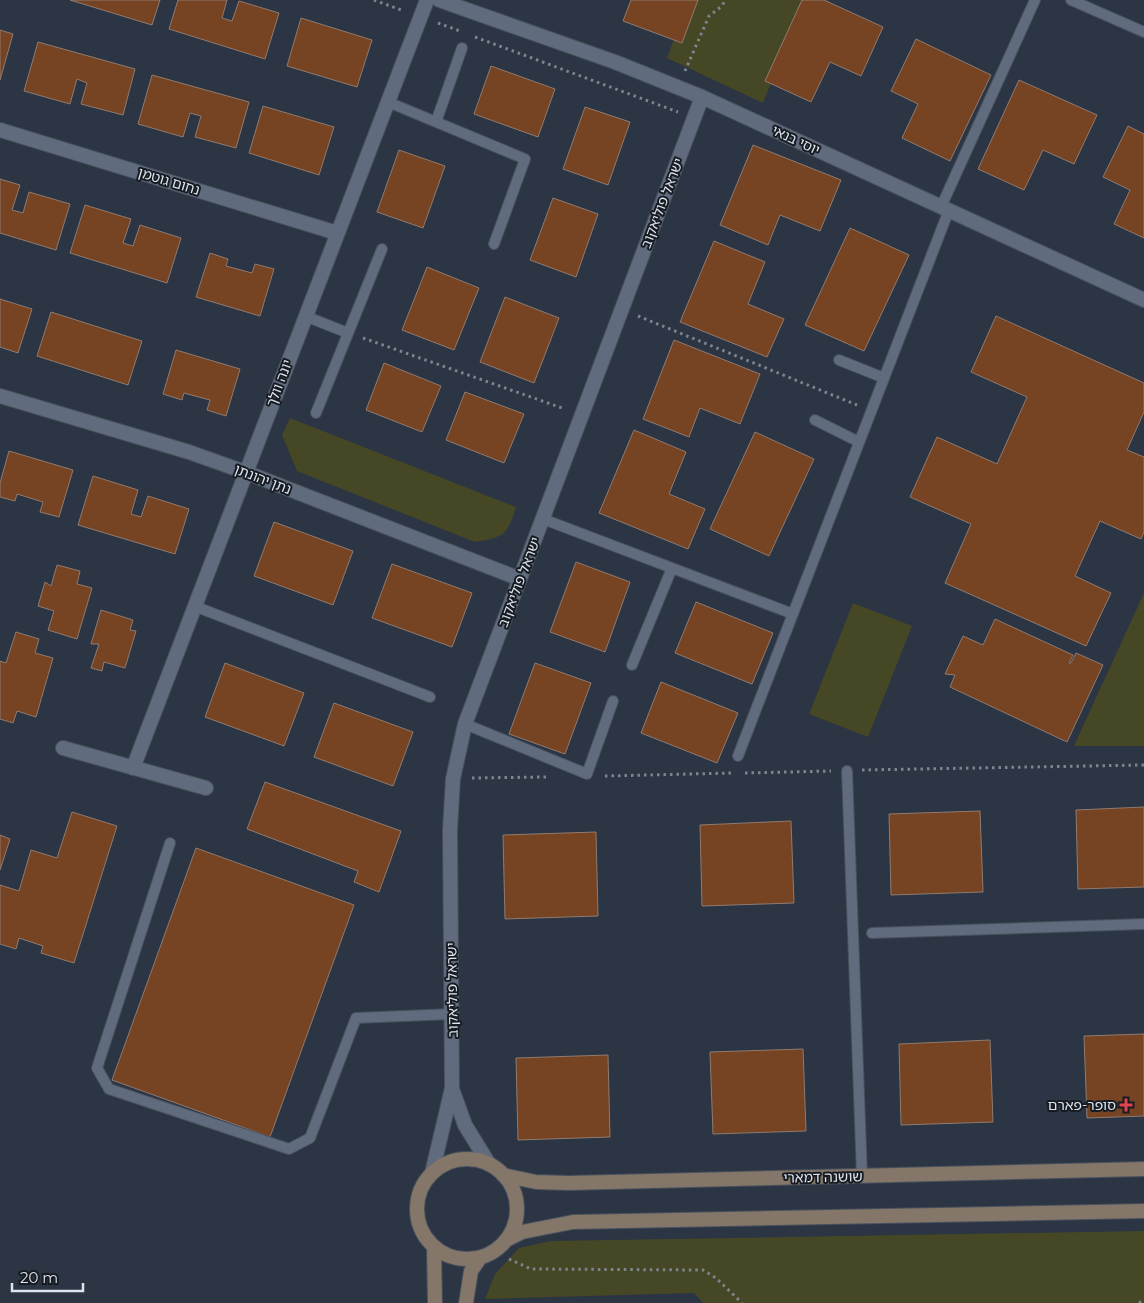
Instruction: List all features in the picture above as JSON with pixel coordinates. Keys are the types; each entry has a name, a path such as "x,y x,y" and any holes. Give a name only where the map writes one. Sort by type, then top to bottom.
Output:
{"main road":[{"path":"459,1160 474,1160 488,1164 503,1175 512,1186 517,1214 514,1228 506,1240 494,1251 480,1258 464,1260 448,1256 434,1248 423,1235 417,1219 417,1202 422,1186 432,1173 445,1164 459,1160"},
{"name":"שושנה דמארי","path":"503,1175 536,1182 569,1184 1144,1169"},
{"path":"506,1240 522,1232 573,1222 1144,1211"},
{"path":"434,1248 435,1303"},
{"path":"466,1303 471,1271 480,1258"}],"street":[{"name":"יונה וולך","path":"133,768 427,0"},
{"name":"יוסי בנאי","path":"439,0 520,26 702,97 1144,300"},
{"name":"ישראל פוליאקוב","path":"432,1173 442,1140 452,1088 450,830 453,779 465,724 702,97"},
{"name":"נחום גוטמן","path":"0,130 337,233"},
{"name":"נתן יהונתן","path":"0,396 189,452 520,579"},
{"path":"62,748 206,788"},
{"name":"ישראל פוליאקוב","path":"452,1088 466,1125 488,1164"}],"lane":[{"path":"738,756 872,411 945,209 1035,0"},
{"path":"1071,0 1144,32"},
{"path":"436,122 462,48"},
{"path":"388,102 525,158 494,244"},
{"path":"316,413 382,249"},
{"path":"305,316 348,333"},
{"path":"839,360 884,378"},
{"path":"815,420 859,442"},
{"path":"543,519 793,614"},
{"path":"632,665 672,568"},
{"path":"194,606 430,697"},
{"path":"465,724 587,774 613,701"},
{"path":"847,771 862,1176"},
{"path":"170,843 96,1068 109,1088 289,1149 310,1138 356,1018 452,1014"},
{"path":"872,933 1144,924"}],"path":[{"path":"374,0 638,95 694,118"},
{"path":"678,87 709,16 722,6 726,0"},
{"path":"622,309 872,411"},
{"path":"348,333 582,414"},
{"path":"600,776 1144,764"},
{"path":"453,779 551,777"},
{"path":"494,1251 531,1269 703,1270 716,1278 742,1303"},
{"path":"1139,1303 1144,1299"}],"green space":[{"path":"688,0 803,0 763,103 667,58"},
{"path":"290,418 516,507 510,524 503,534 475,542 297,471 282,435"},
{"path":"1144,593 1144,746 1074,746"},
{"path":"853,603 912,626 868,737 809,714"},
{"path":"1144,1231 1144,1303 703,1303 694,1293 485,1299 495,1274 519,1248 551,1241"}],"building":[{"path":"70,0 160,0 152,25"},
{"path":"178,0 227,0 222,18 232,21 239,1 279,13 265,59 169,29"},
{"path":"631,0 698,0 682,43 623,21"},
{"path":"802,0 824,0 883,27 861,76 830,62 811,102 765,81"},
{"path":"301,18 372,40 357,87 287,66"},
{"path":"0,30 13,34 0,80"},
{"path":"916,39 991,75 950,161 902,138 918,104 891,91"},
{"path":"38,42 135,69 123,115 81,104 87,83 77,79 70,104 24,91"},
{"path":"491,66 555,89 538,137 474,114"},
{"path":"152,75 249,102 236,148 195,137 201,116 190,113 183,137 138,124"},
{"path":"1019,80 1097,115 1074,164 1043,150 1024,190 978,169"},
{"path":"263,106 334,127 319,175 249,153"},
{"path":"585,107 630,122 608,185 563,169"},
{"path":"1128,126 1144,134 1144,238 1114,224 1130,190 1103,177"},
{"path":"753,145 841,180 820,231 780,215 768,245 720,225"},
{"path":"399,150 445,166 423,228 377,212"},
{"path":"0,179 20,185 12,210 23,213 29,192 70,204 56,250 0,233"},
{"path":"553,198 598,214 576,277 530,260"},
{"path":"85,205 131,219 123,243 133,246 140,225 181,238 167,283 70,253"},
{"path":"850,228 909,255 864,351 805,325"},
{"path":"714,241 765,262 748,304 784,319 767,357 680,322"},
{"path":"210,253 228,259 226,266 252,273 255,264 274,269 260,316 196,297"},
{"path":"427,267 479,288 454,350 402,330"},
{"path":"505,297 559,318 534,383 480,362"},
{"path":"0,299 32,309 18,353 0,347"},
{"path":"51,312 142,341 128,385 37,356"},
{"path":"996,316 1144,383 1144,412 1127,450 1144,457 1144,532 1141,539 1100,521 1075,576 1111,593 1086,646 945,583 971,524 910,497 937,437 997,464 1027,397 971,372"},
{"path":"674,340 760,374 740,424 700,408 689,437 643,419"},
{"path":"176,350 240,369 226,416 207,410 210,400 184,393 182,400 163,394"},
{"path":"384,363 441,386 422,432 366,410"},
{"path":"465,392 524,414 504,463 446,440"},
{"path":"634,430 686,452 669,494 705,509 688,549 599,513"},
{"path":"755,432 814,459 769,556 710,529"},
{"path":"9,451 73,470 59,517 40,512 43,502 17,494 15,501 0,497 0,483"},
{"path":"93,476 138,490 131,514 141,517 148,496 189,509 175,554 78,525"},
{"path":"274,522 353,551 333,605 254,576"},
{"path":"576,562 630,582 605,652 550,632"},
{"path":"392,564 472,593 452,647 372,618"},
{"path":"57,565 80,571 77,584 92,588 77,639 48,630 54,611 38,606 45,582 51,586"},
{"path":"696,602 773,633 752,684 675,653"},
{"path":"101,610 133,620 130,630 136,631 125,668 104,662 102,671 91,668 99,644 91,644"},
{"path":"995,619 1073,655 1069,663 1071,663 1076,653 1103,665 1067,742 950,687 955,675 945,674 963,636 983,645"},
{"path":"16,632 39,639 35,653 53,658 36,717 17,711 13,723 0,719 0,661 6,663"},
{"path":"225,663 304,693 284,746 205,717"},
{"path":"535,663 591,683 565,754 509,734"},
{"path":"661,682 738,713 717,763 641,733"},
{"path":"334,703 413,732 393,786 314,757"},
{"path":"265,782 401,831 379,892 354,882 358,871 247,829"},
{"path":"1144,807 1144,887 1078,889 1076,810"},
{"path":"980,811 983,892 891,895 889,814"},
{"path":"72,812 117,826 74,963 41,953 43,946 19,938 16,949 0,944 0,885 19,891 31,850 57,858"},
{"path":"791,821 794,903 702,906 700,825"},
{"path":"596,832 598,916 505,919 503,835"},
{"path":"0,835 10,839 0,870"},
{"path":"196,848 354,905 270,1137 112,1080"},
{"path":"1144,1034 1144,1116 1087,1118 1084,1036"},
{"path":"990,1040 993,1122 901,1125 899,1044"},
{"path":"803,1049 806,1131 713,1134 710,1052"},
{"path":"608,1055 610,1137 518,1140 516,1058"}],"place":[{"name":"סופר-פארם","path":"1126,1105"}]}
